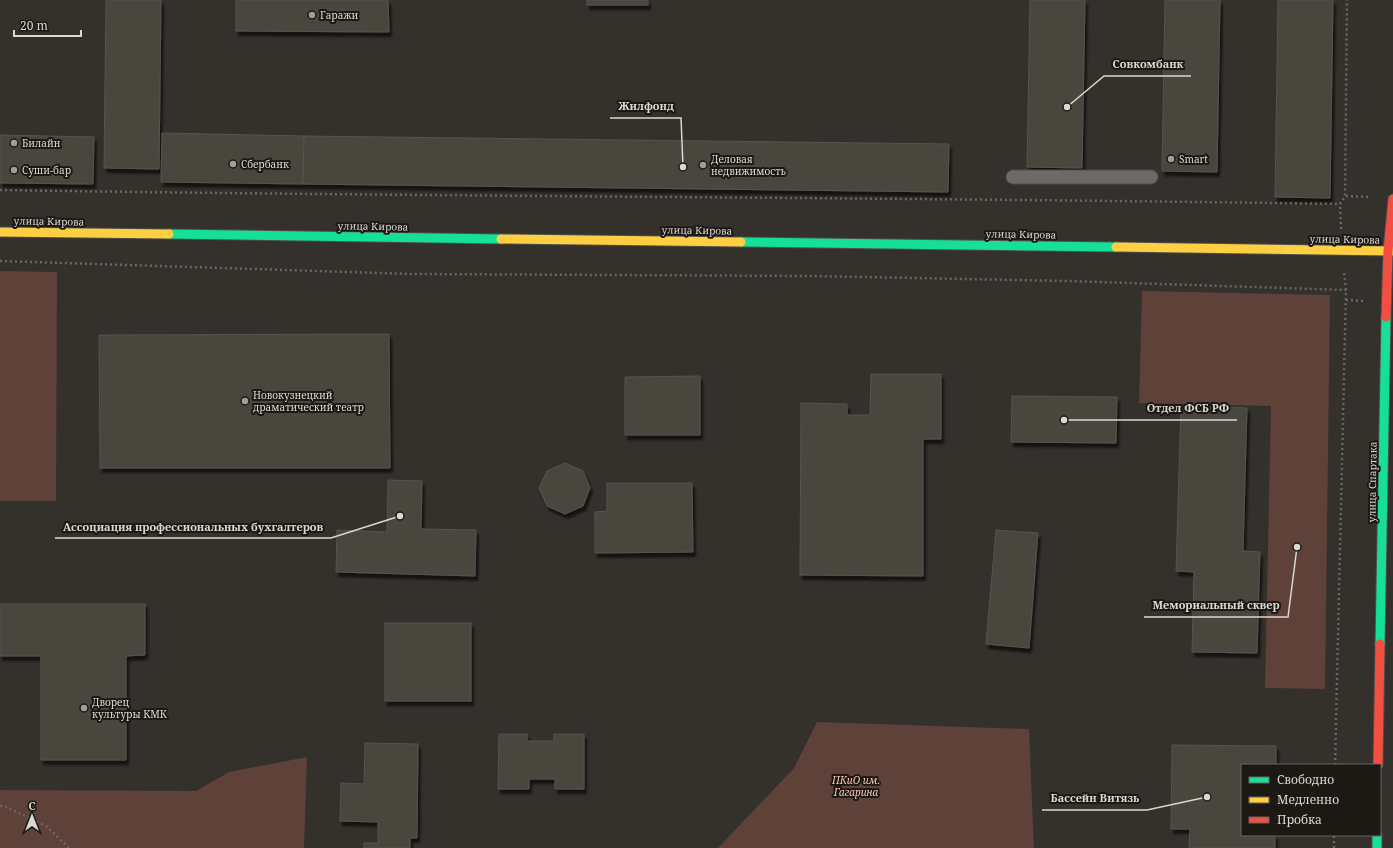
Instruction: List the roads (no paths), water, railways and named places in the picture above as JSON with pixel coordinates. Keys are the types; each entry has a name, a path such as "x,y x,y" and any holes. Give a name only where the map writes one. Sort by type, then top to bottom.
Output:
{"main road":[{"name":"улица Спартака","path":"1378,764 1386,302 1391,251 1393,199"},
{"name":"улица Кирова","path":"0,232 1391,251"},
{"path":"1377,836 1377,848"}],"lane":[{"path":"1013,177 1150,177"}],"place":[{"name":"Гаражи","path":"312,15"},
{"name":"Совкомбанк","path":"1067,107"},
{"name":"Билайн","path":"14,143"},
{"name":"Smart","path":"1171,159"},
{"name":"Сбербанк","path":"233,164"},
{"name":"Деловая недвижимость","path":"703,165"},
{"name":"Жилфонд","path":"683,167"},
{"name":"Суши-бар","path":"14,170"},
{"name":"Новокузнецкий драматический театр","path":"245,401"},
{"name":"Отдел ФСБ РФ","path":"1064,420"},
{"name":"Ассоциация профессиональных бухгалтеров","path":"400,516"},
{"name":"Мемориальный сквер","path":"1297,547"},
{"name":"Дворец культуры КМК","path":"84,708"},
{"name":"Бассейн Витязь","path":"1207,797"}],"park label":[{"name":"ПКиО им. Гагарина","path":"856,786"}]}
